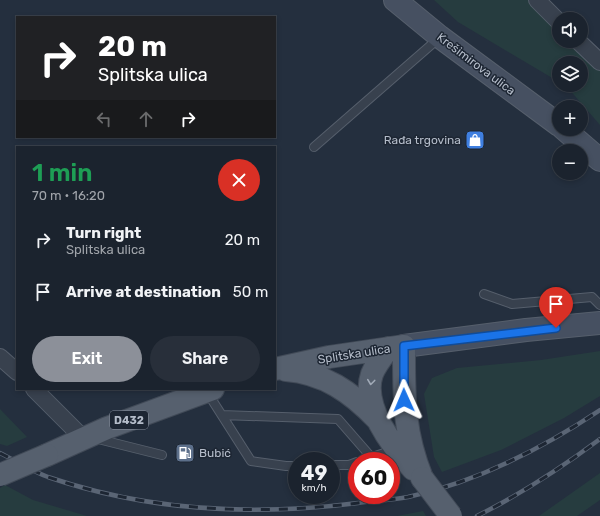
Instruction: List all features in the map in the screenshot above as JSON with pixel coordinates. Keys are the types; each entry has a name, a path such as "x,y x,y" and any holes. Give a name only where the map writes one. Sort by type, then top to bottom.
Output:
{"main road":[{"name":"Krešimirova ulica","path":"395,0 440,37 552,120"},
{"path":"572,136 600,160"},
{"name":"Splitska ulica","path":"276,369 329,357 396,347 526,330 600,323"},
{"path":"396,347 377,364 372,375 370,387 372,404 379,421 404,459 422,478 451,516"},
{"path":"396,347 408,436 413,456 422,478"},
{"path":"276,369 304,372 327,380 349,394 379,421"},
{"name":"D432","path":"0,475 86,438 210,390"}],"street":[{"path":"537,0 552,15"},
{"path":"585,48 600,62"},
{"path":"0,357 16,371"},
{"path":"35,390 86,438"}],"lane":[{"path":"314,147 440,37"},
{"path":"484,294 512,304 592,297 600,305"},
{"path":"210,390 222,416 251,461 288,466"},
{"path":"222,416 338,419 367,452"},
{"path":"86,438 162,455"}],"green space":[{"path":"434,0 529,0 552,22 552,48 579,48 588,56 552,56 552,78 458,22"},
{"path":"588,56 600,68 600,125 588,111 588,100 578,100 571,92 588,92"},
{"path":"600,351 600,396 564,418 501,450 442,472 434,457 424,394 432,378 457,368 541,360"},
{"path":"0,409 27,437 7,446 0,444"},
{"path":"600,473 600,500 577,516 539,516"},
{"path":"5,485 33,500 87,516 0,516 0,488"},
{"path":"423,511 426,516 397,516"}],"railway":[{"path":"0,453 48,477 86,488 162,504 202,508 241,509 319,507 389,500 433,491 484,473 508,462 556,438 600,410"},
{"path":"477,516 540,480 600,439"}],"place":[{"name":"Rađa trgovina","path":"475,140"},
{"name":"Bubić","path":"185,453"}],"route":[{"path":"404,400 404,346 526,330 556,328"}]}
